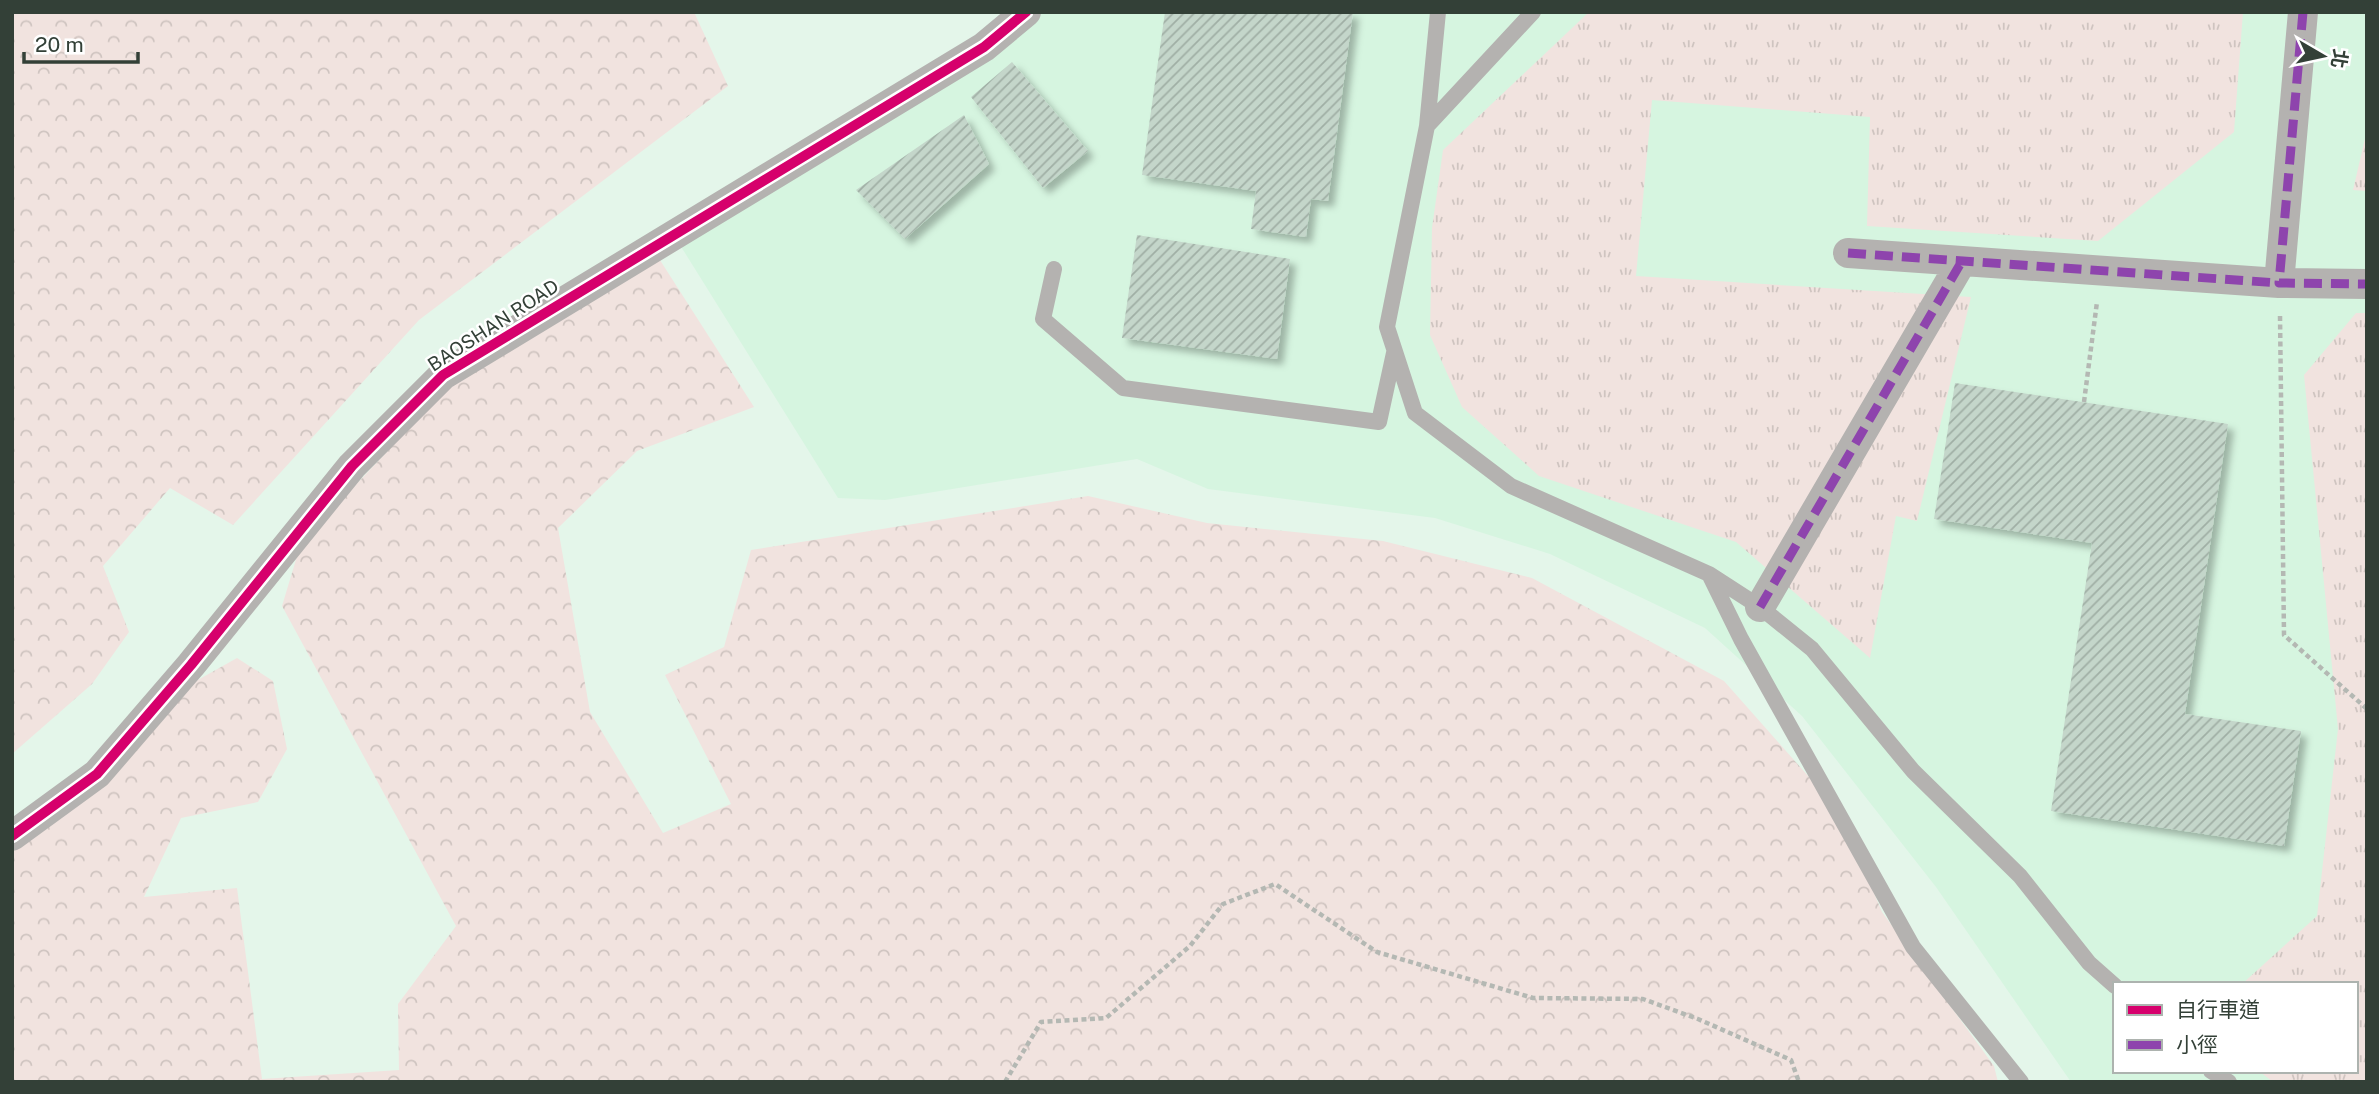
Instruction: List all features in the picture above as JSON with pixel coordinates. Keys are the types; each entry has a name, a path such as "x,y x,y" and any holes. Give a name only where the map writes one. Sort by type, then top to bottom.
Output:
{"street":[{"name":"BAOSHAN ROAD","path":"12,836 97,774 191,665 352,466 443,375 984,47 1026,12"},
{"path":"2279,283 2303,12"},
{"path":"1848,253 2279,283 2367,284"},
{"path":"1760,607 1962,261"}],"lane":[{"path":"1438,12 1427,127 1387,327 1415,413 1511,486 1709,574 1760,607 1812,649 1913,771 2020,876 2089,963 2113,984"},
{"path":"1427,127 1534,12"},
{"path":"1054,269 1042,319 1124,388 1379,422 1395,351"},
{"path":"1709,574 1747,650 1913,947 2021,1082"}],"path":[{"path":"2084,402 2101,270"},
{"path":"2279,283 2284,635 2367,709"},
{"path":"1005,1082 1041,1022 1106,1018 1190,946 1223,904 1275,884 1377,952 1533,998 1643,999 1698,1019 1791,1060 1799,1082"}],"shaded area":[{"path":"1026,12 2367,12 2367,1082 2071,1082 1936,887 1802,716 1705,628 1550,554 1435,518 1208,489 1137,459 885,500 838,498 675,237"}],"green space":[{"path":"12,12 694,12 728,86 419,320 233,525 170,488 103,566 129,632 92,684 12,754"},
{"path":"1589,12 2243,12 2234,132 2098,241 1867,226 1870,117 1652,100 1636,276 1971,297 1917,521 1896,516 1870,658 1736,542 1539,476 1462,407 1430,335 1432,228 1443,150"},
{"path":"2367,130 2367,191 2353,190"},
{"path":"658,257 754,407 637,451 558,528 590,712 663,833 731,804 665,675 724,647 751,550 1088,496 1207,523 1383,541 1532,578 1724,681 1840,812 1882,912 1994,1066 1998,1082 12,1082 12,840 180,690 237,658 273,681 287,749 258,802 181,818 144,897 237,888 262,1079 399,1070 398,1004 456,926 282,606 301,543 445,390"},
{"path":"2356,313 2367,313 2367,1082 2273,1082 2262,1073 2358,1073 2358,982 2244,982 2317,916 2338,729 2304,375"}],"building":[{"path":"1165,12 1353,12 1328,201 1311,199 1306,237 1251,229 1256,191 1142,175"},
{"path":"1012,62 1088,151 1043,188 971,97"},
{"path":"964,115 989,164 905,239 856,190"},
{"path":"1137,235 1290,259 1277,359 1122,338"},
{"path":"1955,383 2228,424 2185,714 2301,731 2284,846 2051,811 2092,543 1934,519"}],"marked path":[{"path":"2303,12 2279,283 2367,284"},
{"path":"1848,253 2279,283"},
{"path":"1760,607 1962,261"}],"cycle path":[{"path":"12,836 97,774 191,665 352,466 443,375 984,47 1026,12"}]}
